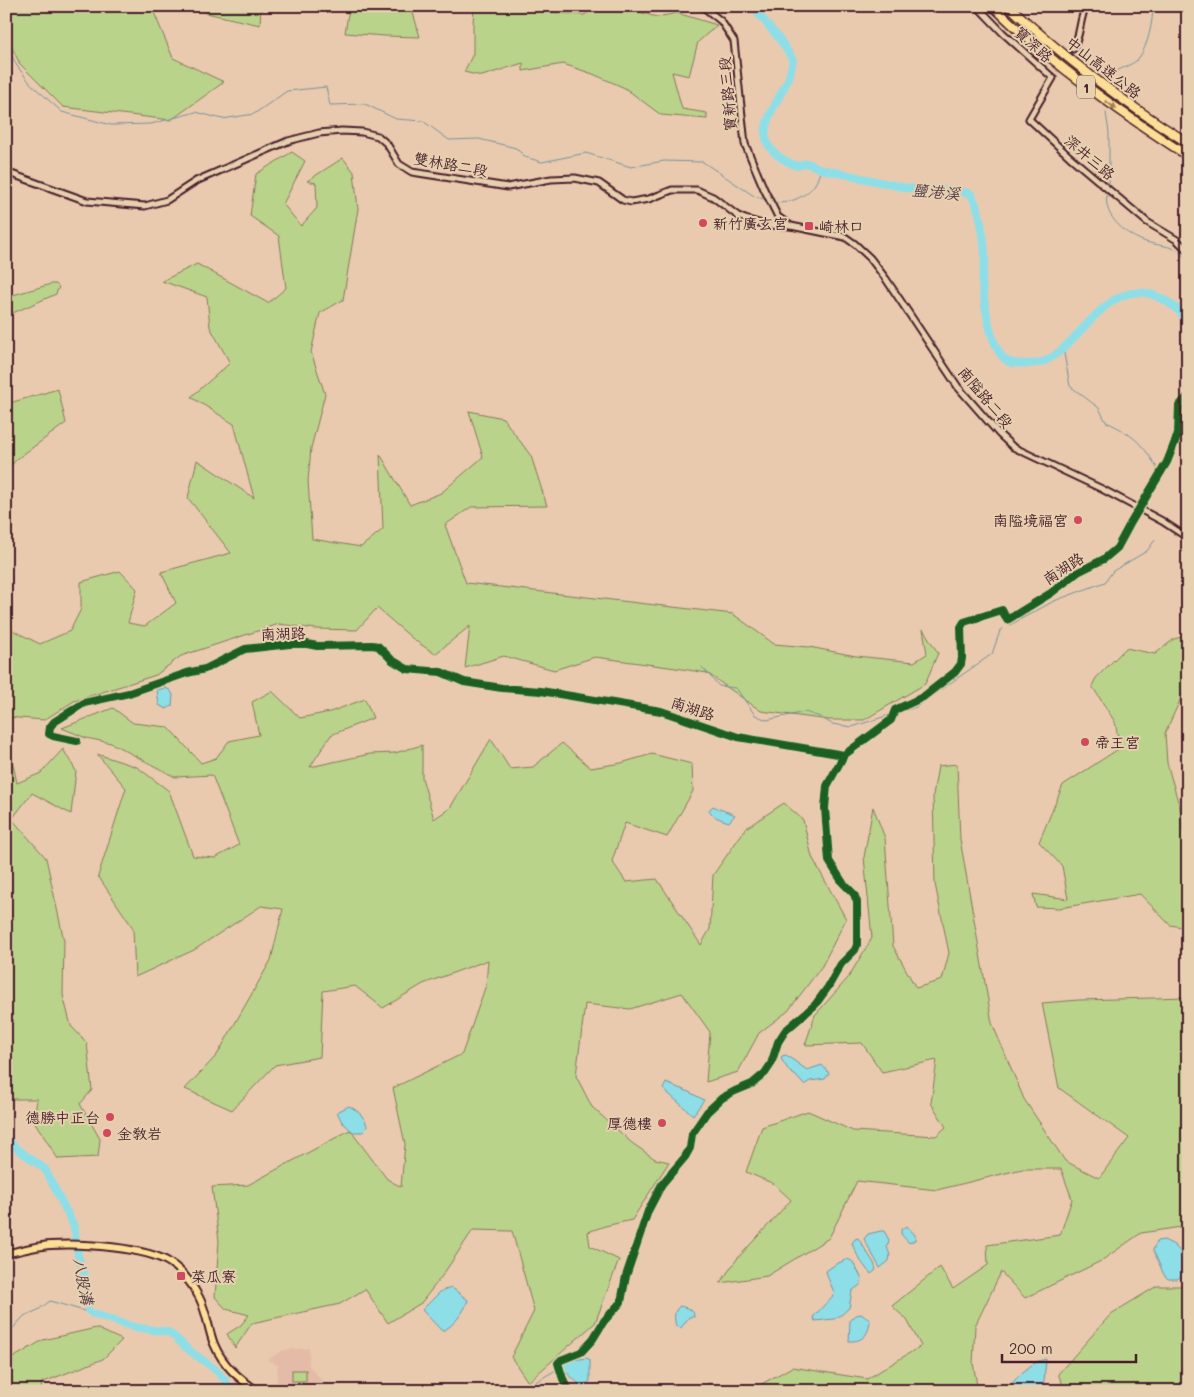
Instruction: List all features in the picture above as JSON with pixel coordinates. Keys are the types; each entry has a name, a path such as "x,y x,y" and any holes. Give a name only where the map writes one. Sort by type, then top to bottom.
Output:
{"highway":[{"name":"中山高速公路","path":"993,6 1054,61 1096,94 1188,156"},
{"name":"中山高速公路","path":"1009,6 1106,88 1188,143"}],"main road":[{"path":"6,1254 48,1245 72,1244 137,1251 157,1256 170,1263 192,1283 200,1299 214,1344 222,1359 236,1376 257,1391"}],"street":[{"name":"寶新路三段","path":"702,6 721,21 734,41 744,139 748,155 775,211 790,226"},
{"name":"寶深路","path":"977,6 1003,33 1053,78"},
{"path":"1073,49 1081,31 1081,22 1086,6"},
{"name":"深井三路","path":"1053,78 1029,119 1070,157 1147,222 1177,240 1188,251"},
{"name":"雙林路二段","path":"6,172 87,200 145,206 167,200 196,181 288,141 322,132 362,132 382,139 399,164 412,172 508,187 556,178 590,180 599,183 623,200 631,202 649,199 672,190 697,190 713,197 745,219 766,225 790,226"},
{"name":"南隘路二段","path":"790,226 845,237 870,258 886,278 958,387 1000,436 1013,447 1028,456 1102,489 1162,521 1188,538"},
{"name":"南湖路","path":"78,740 53,736 49,734 50,727 61,716 84,703 129,693 187,673 205,669 245,649 290,644 317,646 372,645 378,646 392,660 407,669 441,672 470,684 541,691 661,711 738,737 844,755 891,720 895,710 923,697 955,672 961,664 961,627 964,622 1002,610 1007,620 1051,593 1078,572 1104,559 1117,548 1167,462 1178,434 1179,406 1188,396"}],"shaded area":[{"path":"309,1348 309,1366 327,1386 327,1391 276,1391 278,1364 276,1365 271,1360 269,1362 267,1360 283,1350"}],"green space":[{"path":"6,6 162,6 153,10 173,58 224,82 171,120 63,107 20,64 6,36"},
{"path":"194,6 261,6 260,25 206,13"},
{"path":"346,6 411,6 420,37 345,33 349,8"},
{"path":"474,6 534,6 539,11 584,15 599,6 629,6 632,10 657,17 677,13 717,25 698,42 689,76 672,72 682,109 707,113 707,119 661,115 625,88 593,74 563,64 523,71 523,63 482,76 464,72 473,54"},
{"path":"292,152 305,161 283,204 301,226 317,208 316,183 307,181 343,158 354,172 358,209 343,300 320,313 311,352 325,394 311,448 308,481 312,539 361,547 383,529 380,454 410,505 441,493 483,457 469,411 503,418 531,456 547,506 471,507 445,525 466,583 733,614 774,644 914,662 927,654 923,629 938,653 925,684 864,720 829,720 761,711 707,673 676,668 595,657 554,670 504,656 465,668 470,626 435,654 413,639 377,608 357,630 316,629 279,624 181,656 156,675 74,701 44,720 6,717 6,627 40,644 70,631 81,609 81,582 120,571 137,589 128,623 145,626 176,603 161,572 231,553 188,498 197,460 254,498 234,424 191,397 230,363 210,327 207,297 162,281 197,264 268,303 286,288 279,236 250,216 256,174"},
{"path":"56,284 59,287 56,294 6,316 6,297"},
{"path":"58,389 66,423 17,459 6,471 6,404"},
{"path":"1188,635 1188,683 1165,733 1167,763 1181,812 1183,831 1188,834 1188,928 1170,925 1140,894 1060,908 1036,907 1033,894 1068,899 1062,866 1039,842 1063,785 1120,748 1115,722 1092,686 1096,678 1126,648 1155,654 1174,639"},
{"path":"272,691 300,718 330,712 365,699 373,718 331,735 310,767 370,754 395,753 422,745 422,778 434,819 450,808 491,739 510,769 533,767 562,743 591,768 621,763 652,754 692,764 693,791 667,837 625,823 612,861 626,882 657,879 701,945 710,929 713,875 746,828 784,803 803,820 812,857 846,919 822,966 788,1011 759,1033 738,1072 706,1082 710,1032 682,993 630,1009 585,1004 576,1076 592,1107 632,1143 655,1159 669,1162 632,1220 588,1232 590,1246 619,1260 595,1323 528,1382 511,1357 534,1311 512,1231 473,1230 421,1303 388,1323 365,1289 340,1304 252,1323 235,1348 227,1334 241,1325 249,1315 226,1309 215,1297 219,1241 212,1187 248,1185 350,1130 387,1179 401,1187 405,1144 393,1088 462,1054 486,985 488,960 423,984 383,1008 355,986 323,991 320,1057 275,1065 232,1110 185,1089 217,1055 271,960 283,909 261,906 194,950 135,977 133,928 98,876 126,788 97,754 137,767 169,791 193,856 215,858 239,845 212,775 175,777 111,743 86,738 62,728 113,708 133,723 168,727 201,763 216,758 229,741 259,735 252,702"},
{"path":"6,732 17,783 41,773 63,749 76,771 71,814 32,793 12,819 46,858 64,941 63,995 71,1026 87,1043 92,1090 80,1104 100,1139 98,1157 58,1159 34,1121 37,1099 6,1099"},
{"path":"957,764 960,839 992,1023 1024,1099 1065,1161 1099,1178 1129,1138 1059,1088 1042,1003 1188,997 1188,1239 1181,1227 1141,1233 1101,1261 1025,1298 1001,1272 975,1326 973,1363 978,1391 749,1391 792,1367 867,1379 921,1346 907,1320 892,1306 940,1267 953,1289 988,1265 987,1245 1060,1235 1072,1199 1061,1169 1022,1169 937,1190 857,1181 829,1238 767,1276 720,1283 737,1259 791,1200 774,1184 746,1172 762,1127 808,1111 853,1131 936,1136 946,1127 931,1103 937,1060 882,1072 862,1043 805,1045 815,1015 848,978 872,938 864,857 873,807 885,838 893,946 916,988 942,980 949,953 935,884 933,795 938,766"},
{"path":"1157,1286 1188,1286 1188,1391 1066,1391 1058,1374 1111,1314"},
{"path":"96,1328 122,1340 103,1359 41,1383 42,1391 6,1391 6,1362 43,1340"},
{"path":"292,1370 306,1370 306,1381 292,1381"},
{"path":"709,1383 737,1391 696,1391"}],"water":[{"path":"165,688 170,690 173,695 172,706 166,709 159,705 157,690"},
{"path":"713,806 735,815 729,822 720,819 709,810"},
{"path":"786,1055 807,1070 822,1065 829,1073 825,1079 810,1081 804,1085 790,1072 781,1059 782,1056"},
{"path":"666,1083 704,1100 693,1115 663,1089"},
{"path":"349,1106 358,1112 367,1124 367,1128 363,1132 353,1132 342,1122 337,1112"},
{"path":"907,1226 915,1235 915,1240 909,1243 901,1234 901,1229"},
{"path":"884,1231 889,1240 887,1247 890,1255 889,1261 880,1268 864,1239 868,1234"},
{"path":"858,1238 874,1263 876,1270 871,1274 860,1260 852,1243"},
{"path":"1164,1240 1174,1245 1188,1260 1188,1272 1177,1279 1168,1279 1164,1275 1153,1250 1157,1241"},
{"path":"848,1259 853,1262 862,1279 860,1285 852,1291 849,1308 834,1319 815,1321 813,1317 832,1297 834,1292 826,1271"},
{"path":"451,1287 468,1300 458,1318 442,1331 422,1310 440,1292"},
{"path":"680,1306 690,1309 694,1314 694,1317 689,1317 681,1328 676,1326 675,1317 675,1312"},
{"path":"861,1314 870,1320 867,1333 858,1340 849,1341 850,1321 856,1315"},
{"path":"587,1358 590,1360 590,1381 582,1387 564,1370 560,1370 561,1363"},
{"path":"1046,1359 1043,1391 1012,1391 1009,1387 1021,1374 1041,1360"}],"waterway":[{"name":"鹽港溪","path":"752,6 781,41 793,60 789,77 769,117 766,128 766,139 770,148 780,157 797,166 807,163 821,169 907,188 955,190 971,194 980,216 984,241 985,260 982,283 987,316 994,342 1005,360 1026,364 1047,360 1060,351 1111,302 1125,295 1141,293 1163,299 1179,312 1188,325"},
{"path":"1117,71 1134,62 1142,54 1149,34 1153,6"},
{"path":"6,44 17,66 31,84 62,112 111,125 151,124 196,112 222,119 254,114 287,91 326,87 330,105 365,104 396,119 423,121 449,140 479,139 516,148 525,157 542,162 586,153 631,167 664,161 703,162 754,196 767,200"},
{"path":"1106,113 1109,133 1109,185"},
{"path":"773,202 784,203 802,196 812,188 821,169"},
{"path":"1107,193 1109,211 1116,223 1127,233 1140,240 1179,251 1188,260"},
{"path":"1181,313 1188,296"},
{"path":"1063,348 1070,386 1099,408 1106,422 1137,441 1158,470"},
{"path":"1010,625 1054,601 1105,582 1113,571 1147,551 1155,540"},
{"path":"898,713 916,707 992,654 1000,631 1003,629"},
{"path":"702,667 719,686 736,688 755,715 767,720 805,712 820,717 832,724 852,727 889,715"},
{"name":"八股溝","path":"6,1137 16,1148 45,1169 74,1226 78,1255 87,1283 88,1310 91,1313 134,1327 168,1332 218,1372 231,1391"},
{"path":"6,1336 24,1316 38,1310 50,1301 91,1313"},
{"path":"528,1391 532,1384 556,1370"}],"tunnel":[{"path":"1053,78 1073,49"}],"cycle path":[{"path":"570,1391 563,1379 558,1363 581,1352 621,1302 626,1276 648,1211 662,1184 685,1157 690,1148 692,1134 707,1112 722,1098 752,1084 765,1073 771,1064 778,1042 785,1031 815,1005 841,964 855,950 857,945 857,902 854,894 843,883 829,861 825,808 827,786 844,755 891,720 895,710 923,697 955,672 961,664 961,627 964,622 1002,610 1007,620 1051,593 1078,572 1104,559 1117,548 1167,462 1178,434 1179,406 1188,396"},
{"path":"77,741 49,734 50,727 54,722 84,703 129,693 187,673 205,669 245,649 290,644 317,646 372,645 378,646 392,660 407,669 441,672 464,682 502,688 541,691 661,711 738,737 844,755"}],"place":[{"name":"新竹廣玄宮","path":"703,223"},
{"name":"崎林口","path":"809,226"},
{"name":"南隘境福宮","path":"1078,520"},
{"name":"帝王宮","path":"1085,742"},
{"name":"德勝中正台","path":"110,1117"},
{"name":"厚德樓","path":"662,1123"},
{"name":"金教岩","path":"107,1133"},
{"name":"菜瓜寮","path":"181,1276"}]}
